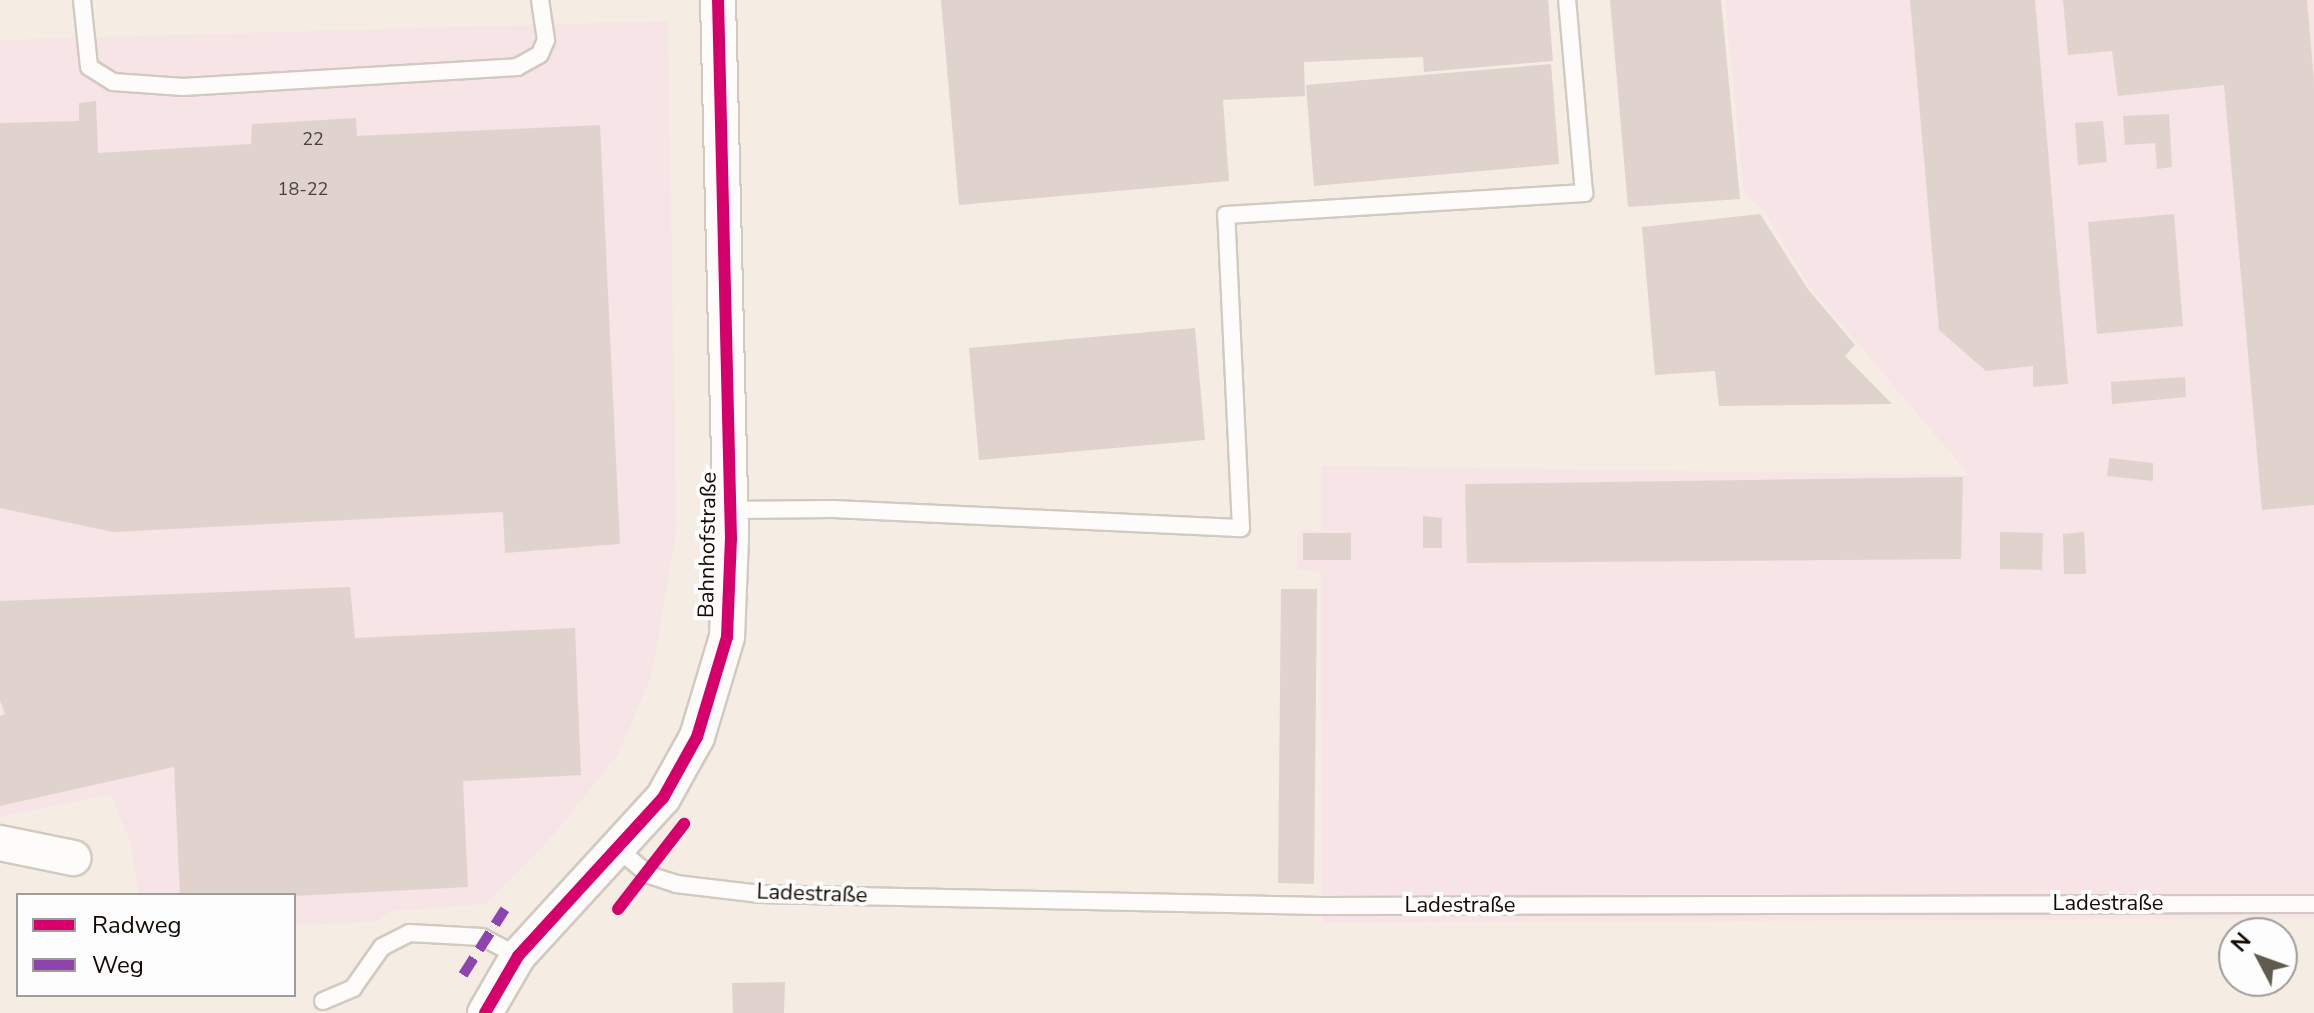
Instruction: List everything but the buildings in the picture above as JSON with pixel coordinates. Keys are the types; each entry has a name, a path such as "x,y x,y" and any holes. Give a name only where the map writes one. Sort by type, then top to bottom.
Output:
{"street":[{"name":"Bahnhofstraße","path":"485,1013 518,956 663,798 697,737 727,637 730,510 718,0"},
{"path":"0,843 73,858"}],"lane":[{"path":"82,0 89,67 113,82 183,87 517,67 540,54 546,40 540,0"},
{"path":"730,510 833,509 1241,528 1226,215 1584,193 1567,0"},
{"name":"Ladestraße","path":"618,849 649,875 676,884 760,894 1321,906 2314,904"},
{"path":"323,1001 353,988 382,947 409,933 482,937 518,956"}],"shaded area":[{"path":"1725,0 2314,0 2314,918 1322,923 1321,572 1297,570 1298,530 1321,531 1321,466 1969,475 1810,287 1764,211 1744,193"},
{"path":"668,21 676,533 651,677 617,756 557,831 486,904 392,911 376,922 296,925 296,893 139,893 131,844 111,794 0,817 0,40"}],"marked path":[{"path":"463,975 505,909"}],"cycle path":[{"path":"485,1013 518,956 663,798 697,737 727,637 731,539 718,0"},
{"path":"618,909 684,824"}]}
